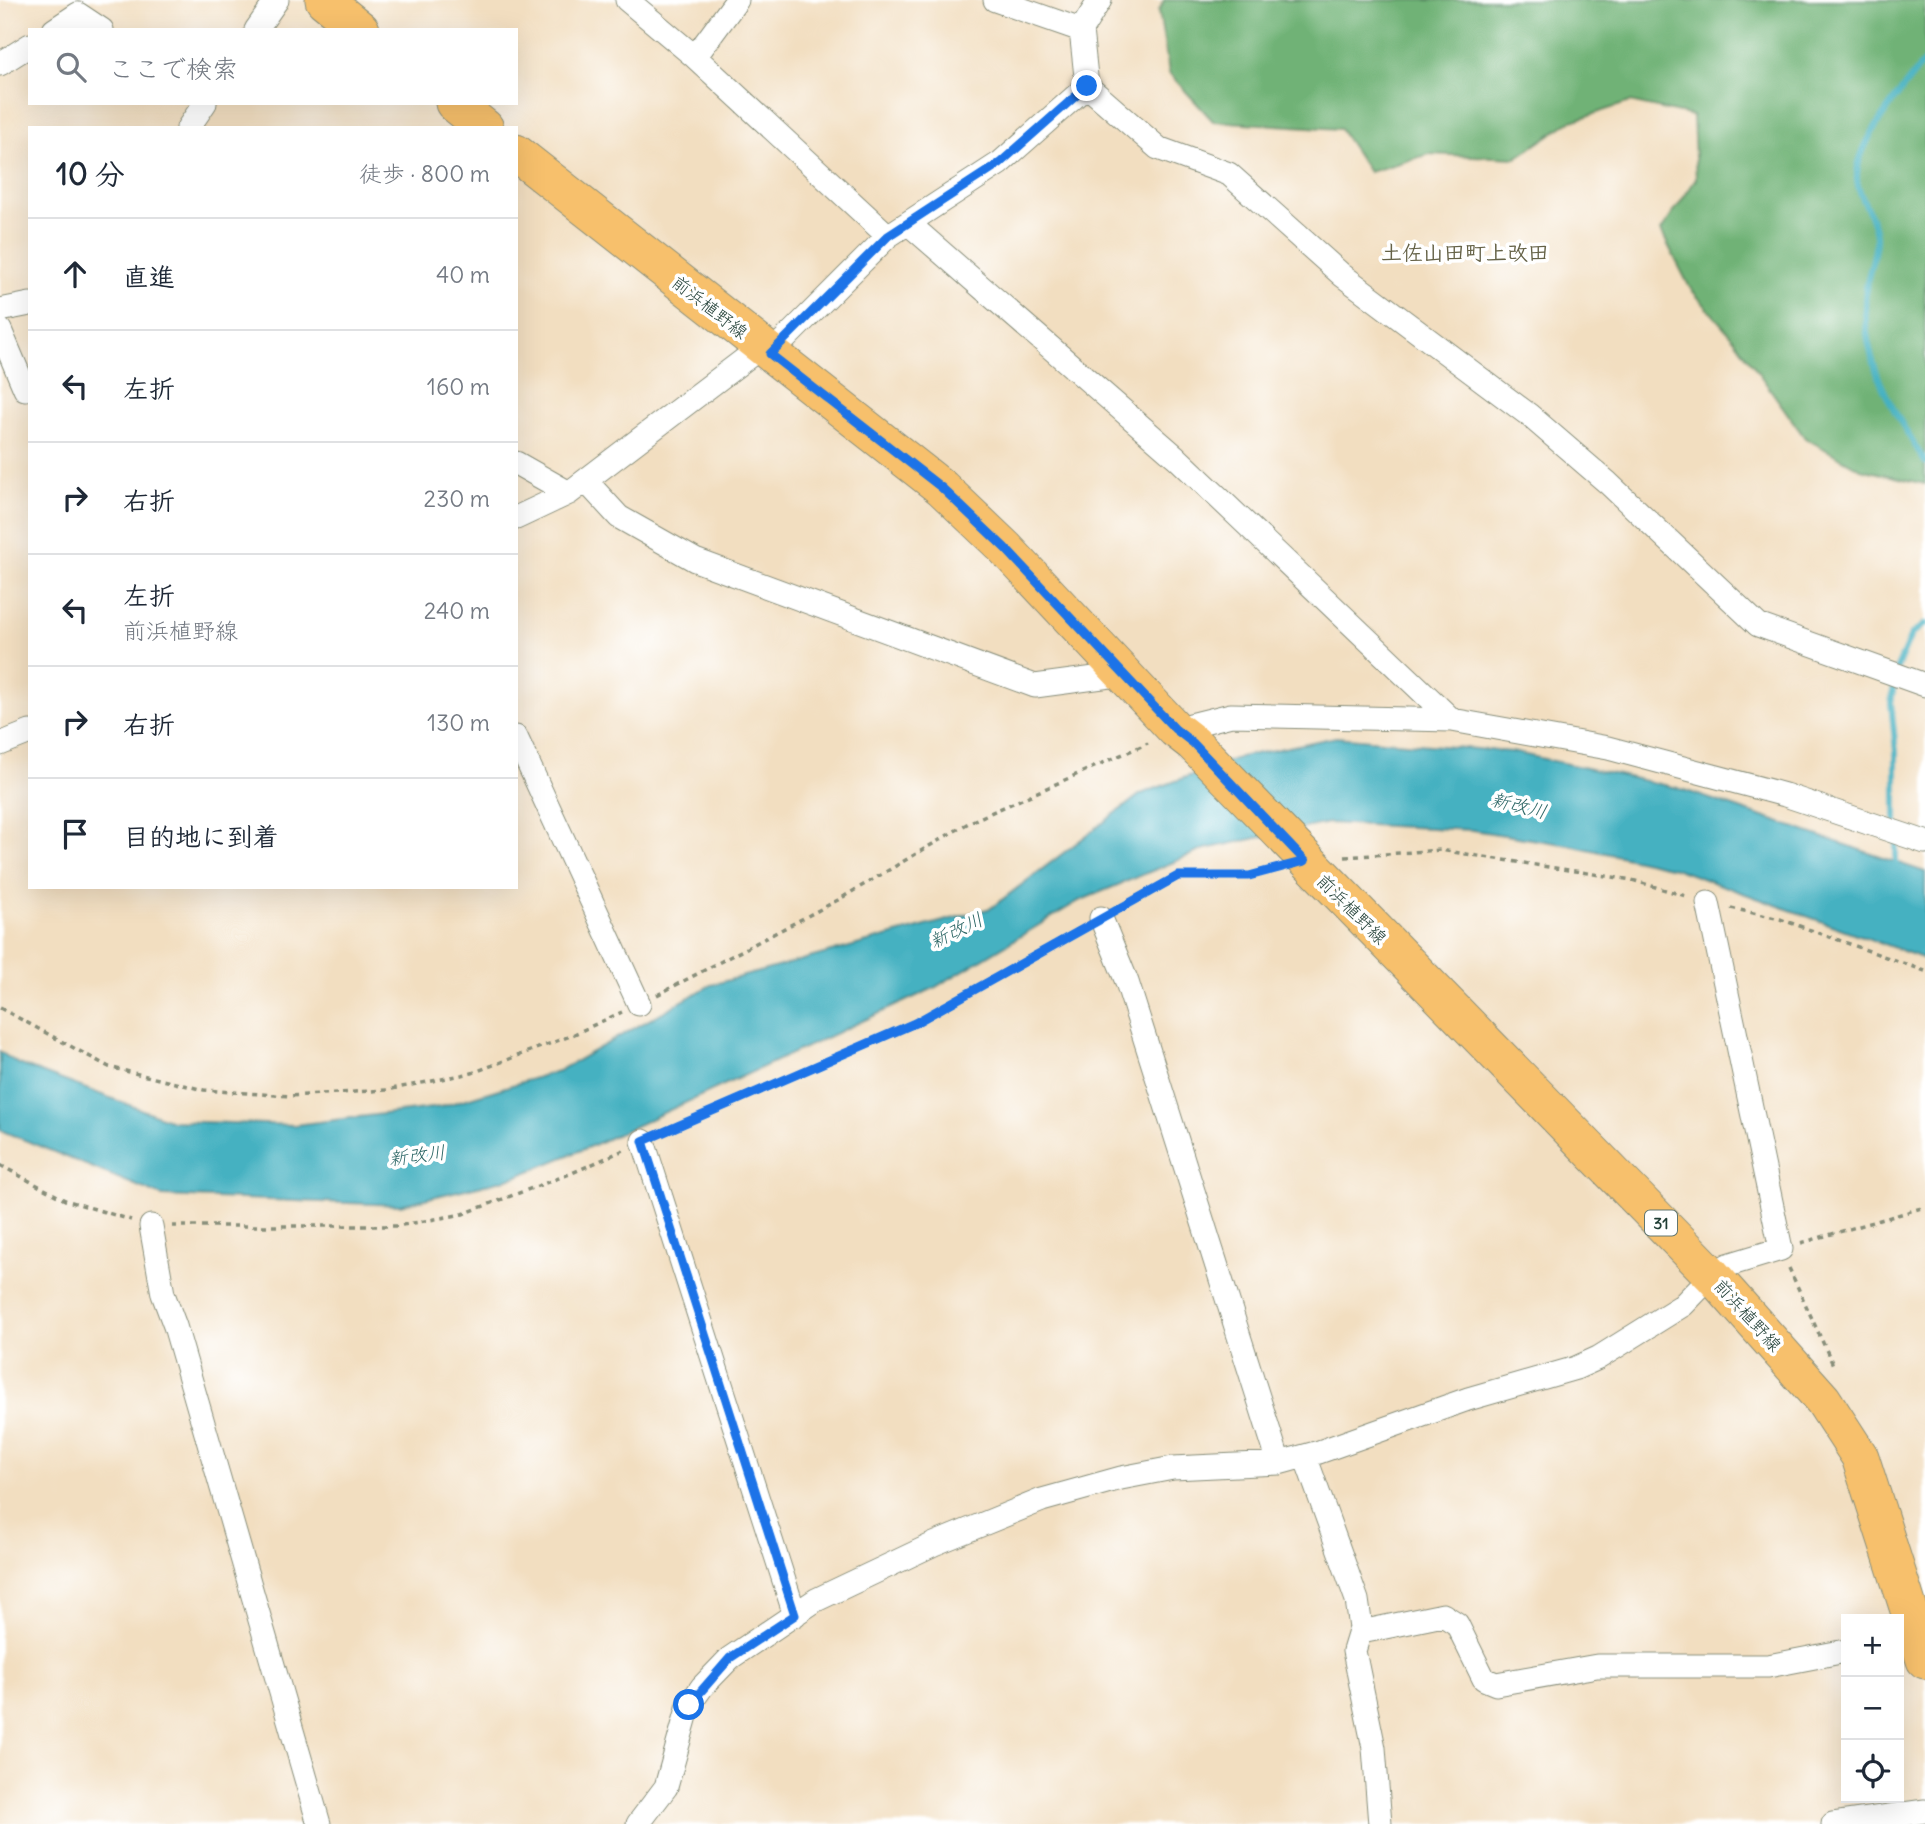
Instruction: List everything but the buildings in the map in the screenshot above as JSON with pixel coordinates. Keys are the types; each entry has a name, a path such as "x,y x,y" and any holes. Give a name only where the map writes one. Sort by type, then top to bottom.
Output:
{"main road":[{"path":"324,0 359,28"},
{"path":"456,105 483,126"},
{"name":"前浜植野線","path":"518,155 942,488 1005,548 1184,736 1712,1275 1823,1400 1860,1457 1916,1640"}],"street":[{"path":"257,28 277,0"},
{"path":"627,0 695,57 888,236"},
{"path":"695,57 737,0"},
{"path":"995,0 1081,30"},
{"path":"1100,0 1081,30 1087,86 1158,148 1229,174 1342,275 1529,415 1608,483 1758,625 1925,685"},
{"path":"57,28 78,14 99,28"},
{"path":"0,64 28,46"},
{"path":"518,517 578,487 766,351 888,236 1000,163 1087,86"},
{"path":"909,224 1176,457 1452,720"},
{"path":"0,310 28,304"},
{"path":"0,330 25,389 28,388"},
{"path":"518,464 578,487 619,517 695,560 1035,687 1125,674"},
{"path":"1184,736 1231,715 1452,720 1608,748 1785,795 1925,842"},
{"path":"0,744 28,733"},
{"path":"518,741 639,1004"},
{"path":"642,1822 666,1787 689,1705 702,1687 730,1658 816,1600 923,1550 1042,1500 1121,1478 1174,1468 1279,1463 1468,1399 1587,1363 1683,1306 1712,1275 1728,1265 1781,1249 1708,903"},
{"path":"1101,918 1127,982 1279,1463"},
{"path":"643,1141 795,1615"},
{"path":"151,1226 163,1294 175,1326 319,1824"},
{"path":"1305,1456 1357,1600 1361,1628 1354,1651 1374,1748 1380,1824"},
{"path":"1361,1628 1366,1631 1443,1615 1457,1624 1484,1679 1496,1684 1597,1666 1768,1666 1841,1652"},
{"path":"1833,1824 1925,1811"}],"path":[{"path":"0,1008 109,1068 204,1090 289,1096 387,1090 472,1073 570,1036 639,1004 838,900 970,822 1102,765 1184,736"},
{"path":"0,1165 65,1200 151,1226 397,1226 463,1214 572,1173 915,1023 1178,876 1249,876 1301,856 1440,850 1632,880 1708,903 1780,919 1925,971"},
{"path":"1839,1378 1781,1249 1925,1207"}],"green space":[{"path":"1164,0 1925,0 1925,484 1861,469 1805,438 1735,340 1690,288 1661,231 1696,179 1693,116 1630,102 1569,122 1516,158 1429,154 1369,172 1340,129 1213,121 1169,73 1159,11"}],"water":[{"name":"新改川","path":"1336,737 1512,752 1678,788 1925,872 1925,959 1674,868 1569,845 1472,830 1328,823 1205,849 1079,901 934,988 596,1144 515,1177 400,1205 162,1196 0,1130 0,1052 19,1064 172,1121 294,1125 440,1107 558,1071 711,985 991,908 1141,794 1240,757"}],"waterway":[{"path":"1925,60 1893,101 1872,134 1863,150 1857,180 1876,236 1866,288 1865,314 1872,359 1889,401 1925,462"},
{"path":"1897,668 1911,635 1925,624"},
{"path":"1895,679 1891,703 1896,752 1896,871"}],"district":[{"name":"土佐山田町上改田","path":"1465,252"}],"route":[{"path":"689,1705 730,1658 795,1615 643,1141 915,1023 1178,876 1249,876 1305,861 1193,743 1175,729 1005,548 942,488 770,354 888,236 1000,163 1087,86"}]}
